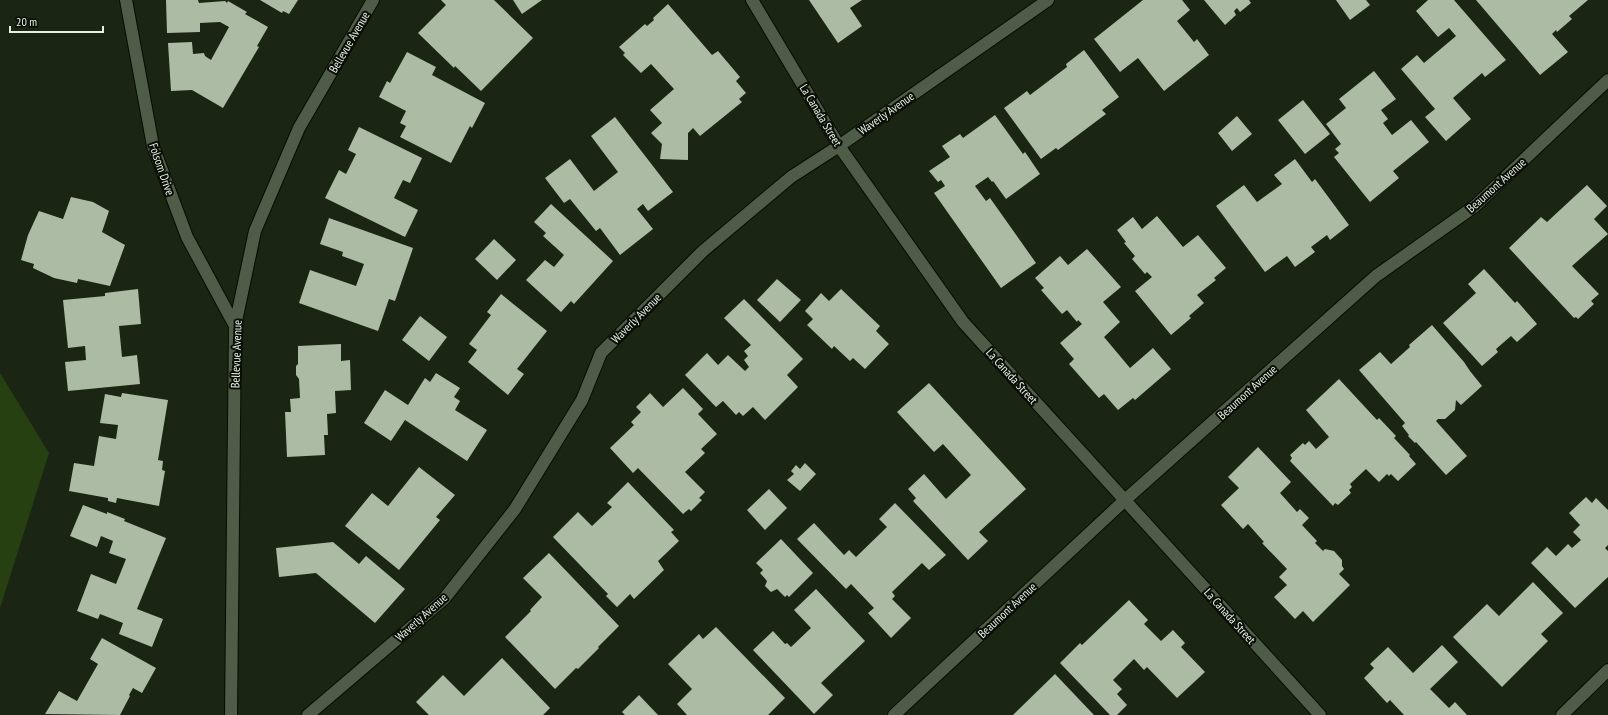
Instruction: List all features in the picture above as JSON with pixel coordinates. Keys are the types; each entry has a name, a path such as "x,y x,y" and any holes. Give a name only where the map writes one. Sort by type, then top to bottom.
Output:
{"street":[{"name":"Folsom Drive","path":"126,0 152,146 187,237 235,326"},
{"name":"Bellevue Avenue","path":"231,715 235,326 255,231 299,128 373,0"},
{"name":"La Canada Street","path":"752,0 839,146 963,322 1320,715"},
{"name":"Waverly Avenue","path":"308,715 444,599 515,509 582,400 601,353 703,251 791,177 839,146 1048,0"},
{"name":"Beaumont Avenue","path":"894,715 1125,500 1376,276 1475,206 1608,80"},
{"path":"1562,715 1608,670"}],"green space":[{"path":"0,373 49,453 0,608"}],"building":[{"path":"166,0 198,0 199,3 225,1 227,3 228,1 247,12 245,14 268,27 257,46 259,47 223,108 192,90 171,91 168,43 192,42 193,54 204,53 205,56 211,60 229,27 220,22 200,23 200,32 167,33"},
{"path":"260,0 298,0 289,14 283,11 282,13"},
{"path":"441,0 494,0 533,38 481,91 455,66 454,68 418,33 446,5"},
{"path":"513,0 542,0 522,14"},
{"path":"809,0 862,0 850,8 862,26 838,43"},
{"path":"1143,0 1182,0 1190,10 1177,21 1194,42 1197,39 1209,55 1164,91 1138,58 1120,72 1094,39"},
{"path":"1204,0 1249,0 1251,3 1240,12 1237,8 1234,11 1236,15 1225,25"},
{"path":"1336,0 1366,0 1370,5 1350,20"},
{"path":"1428,0 1454,0 1506,60 1485,77 1482,73 1453,98 1471,119 1446,141 1425,117 1435,109 1401,69 1417,55 1424,63 1456,36 1449,28 1438,37 1416,11"},
{"path":"1476,0 1588,0 1569,16 1572,19 1557,32 1556,30 1552,34 1568,52 1540,75"},
{"path":"668,4 712,55 718,51 740,77 736,81 746,93 739,99 742,102 700,136 693,128 688,133 688,160 660,159 662,144 651,133 662,123 650,110 674,89 651,64 641,73 623,55 625,53 619,47 645,24 647,26 654,20 653,18"},
{"path":"1084,50 1119,97 1102,110 1106,114 1058,150 1056,148 1041,159 1004,108 1027,91 1030,95 1067,67 1066,64"},
{"path":"407,52 436,67 432,75 485,103 472,128 470,126 451,163 400,137 406,126 400,123 406,111 379,97 387,81 390,83"},
{"path":"1374,71 1396,99 1381,110 1388,119 1383,123 1392,135 1411,120 1429,142 1393,171 1399,178 1370,202 1334,157 1339,153 1335,149 1341,144 1326,124 1346,108 1339,99"},
{"path":"1303,100 1330,134 1305,154 1278,120"},
{"path":"995,115 1023,154 1025,152 1040,174 1006,199 993,181 992,182 988,177 975,186 986,201 990,198 1036,263 1001,288 934,193 945,186 941,180 938,182 929,171 950,157 942,146 960,134 963,138"},
{"path":"1237,116 1252,134 1232,151 1218,133"},
{"path":"615,117 673,192 648,211 643,204 637,209 653,229 620,255 600,228 596,231 570,199 564,203 545,178 570,159 594,191 618,172 591,136"},
{"path":"359,127 422,158 410,183 403,180 394,198 418,210 405,237 325,198 339,170 346,174 356,154 348,150"},
{"path":"1295,159 1312,182 1315,179 1349,225 1330,240 1327,235 1311,247 1315,252 1295,267 1287,256 1265,272 1216,206 1244,185 1257,202 1282,184 1274,175"},
{"path":"1587,185 1607,206 1594,219 1608,234 1572,266 1599,294 1591,301 1594,304 1578,319 1576,317 1574,318 1509,248 1541,217 1547,222"},
{"path":"71,197 93,202 109,211 102,232 125,245 110,286 78,279 77,283 54,278 33,268 34,264 21,260 28,235 39,211 63,219"},
{"path":"551,204 613,261 574,304 571,301 561,312 526,280 545,260 554,267 564,255 543,236 546,233 534,222"},
{"path":"1157,216 1183,247 1198,235 1226,268 1214,278 1216,280 1197,295 1204,303 1189,316 1191,318 1171,335 1135,291 1152,277 1147,272 1145,274 1132,259 1135,256 1124,243 1126,242 1117,230 1133,217 1142,229"},
{"path":"329,218 413,248 395,301 389,299 378,331 299,303 310,270 356,286 364,264 342,256 343,252 320,244"},
{"path":"494,239 516,260 497,280 475,259"},
{"path":"1087,249 1121,287 1103,302 1120,322 1104,337 1130,368 1153,348 1171,369 1135,400 1133,398 1118,410 1104,394 1099,398 1069,364 1074,359 1060,343 1082,324 1078,320 1077,322 1067,310 1062,314 1041,290 1044,288 1035,278 1060,256 1068,265"},
{"path":"1484,269 1515,303 1517,301 1537,324 1517,342 1511,336 1496,349 1498,352 1482,366 1443,323 1476,293 1468,284"},
{"path":"777,279 801,300 780,322 757,300"},
{"path":"138,289 141,324 119,326 122,357 137,355 140,384 68,391 65,362 86,360 85,346 68,348 63,300 105,296 105,293"},
{"path":"841,289 880,326 876,331 889,344 865,369 853,358 850,361 834,346 832,349 807,325 813,319 805,311 821,293 829,301"},
{"path":"501,294 547,331 517,369 524,374 508,395 468,362 477,350 469,344 491,315 487,312"},
{"path":"744,299 803,359 787,375 798,387 765,420 753,407 743,416 739,412 736,415 723,401 716,407 685,375 707,353 718,365 728,355 745,371 749,367 744,360 748,356 744,351 751,345 724,318"},
{"path":"420,316 447,337 429,361 402,340"},
{"path":"1432,325 1464,362 1482,386 1461,405 1456,400 1455,410 1445,419 1438,419 1436,421 1467,456 1446,475 1416,442 1415,443 1408,436 1409,435 1402,426 1405,423 1359,370 1380,352 1391,364 1410,347 1409,345"},
{"path":"341,344 341,361 350,360 351,390 335,391 336,413 327,414 328,435 324,435 325,455 287,457 285,412 291,412 290,399 300,398 299,379 296,375 296,366 298,364 298,346"},
{"path":"436,373 460,388 454,397 460,401 455,410 487,430 467,461 405,420 391,441 364,423 385,390 408,405 425,378 430,382"},
{"path":"1339,379 1377,420 1379,418 1396,436 1394,438 1410,455 1409,456 1416,464 1398,481 1391,474 1389,476 1387,474 1379,482 1366,469 1350,484 1352,487 1349,490 1351,493 1338,505 1335,503 1333,506 1290,461 1292,458 1290,455 1303,443 1305,445 1309,441 1316,449 1329,437 1306,410"},
{"path":"929,383 1026,489 979,532 988,541 968,560 913,501 916,498 908,489 924,474 946,499 971,475 943,444 934,452 897,412"},
{"path":"683,388 703,409 698,414 717,434 701,449 705,453 685,472 705,492 699,498 702,500 691,511 689,509 683,514 638,468 633,473 610,448 634,425 631,422 641,412 636,407 650,393 663,407"},
{"path":"122,393 168,400 158,460 163,461 162,470 165,471 159,506 117,498 116,503 108,501 108,498 69,491 74,463 94,466 99,436 116,439 118,425 100,423 105,394 121,397"},
{"path":"1258,447 1291,482 1280,493 1297,512 1300,509 1309,518 1302,525 1317,541 1315,543 1323,551 1325,549 1334,551 1342,560 1342,566 1344,569 1339,574 1350,585 1313,622 1303,611 1295,619 1274,597 1287,585 1279,577 1287,569 1262,543 1264,542 1248,524 1243,529 1221,505 1239,488 1228,477"},
{"path":"805,463 816,474 800,491 787,480 794,474 791,471 796,465 800,469"},
{"path":"419,467 455,495 436,517 440,520 399,570 345,526 372,493 388,506"},
{"path":"628,482 674,530 671,532 679,541 658,561 664,570 634,599 630,594 617,607 606,596 608,594 553,537 578,512 592,526 612,507 607,503"},
{"path":"769,489 787,508 765,530 747,510"},
{"path":"1586,497 1592,503 1596,498 1608,510 1608,545 1605,548 1608,551 1608,577 1575,608 1531,563 1547,547 1556,556 1568,544 1572,548 1581,540 1573,532 1580,525 1569,513"},
{"path":"895,503 946,555 929,570 922,563 892,592 895,596 892,599 911,618 891,638 868,613 874,608 851,584 846,589 797,539 814,523 844,555 849,550 856,557 887,527 879,519"},
{"path":"83,505 125,519 124,521 166,538 137,609 163,619 152,647 119,634 123,623 100,614 98,619 77,611 91,574 116,584 126,559 109,553 113,541 101,536 97,547 70,536"},
{"path":"781,539 813,573 789,597 787,595 785,597 777,589 771,592 765,586 767,581 760,573 763,570 756,563"},
{"path":"333,542 359,564 366,556 405,589 375,623 316,573 279,577 276,548"},
{"path":"549,553 619,626 578,669 576,668 555,689 505,637 531,611 530,610 542,597 523,578"},
{"path":"1533,582 1563,613 1541,634 1548,641 1502,687 1453,637 1487,604 1499,616"},
{"path":"816,589 865,641 821,683 833,695 814,714 753,650 773,631 785,644 787,643 791,647 811,628 794,610"},
{"path":"1129,600 1148,620 1144,624 1161,641 1173,630 1185,643 1181,647 1205,672 1177,698 1147,667 1144,670 1134,659 1113,680 1122,689 1117,694 1127,705 1117,715 1110,715 1060,663 1080,643 1082,645"},
{"path":"716,627 785,698 768,715 687,715 677,704 692,689 668,664 699,634 703,639"},
{"path":"102,638 156,668 142,693 133,688 120,715 45,714 59,691 77,701 98,664 90,659"},
{"path":"1442,645 1458,662 1430,689 1449,708 1455,702 1467,715 1404,715 1390,700 1387,703 1364,678 1374,668 1370,664 1388,647 1413,673"},
{"path":"502,658 550,708 543,715 429,715 416,702 443,675 464,696"},
{"path":"1055,674 1094,715 1013,715"},
{"path":"639,695 658,715 625,715 622,712"}]}
